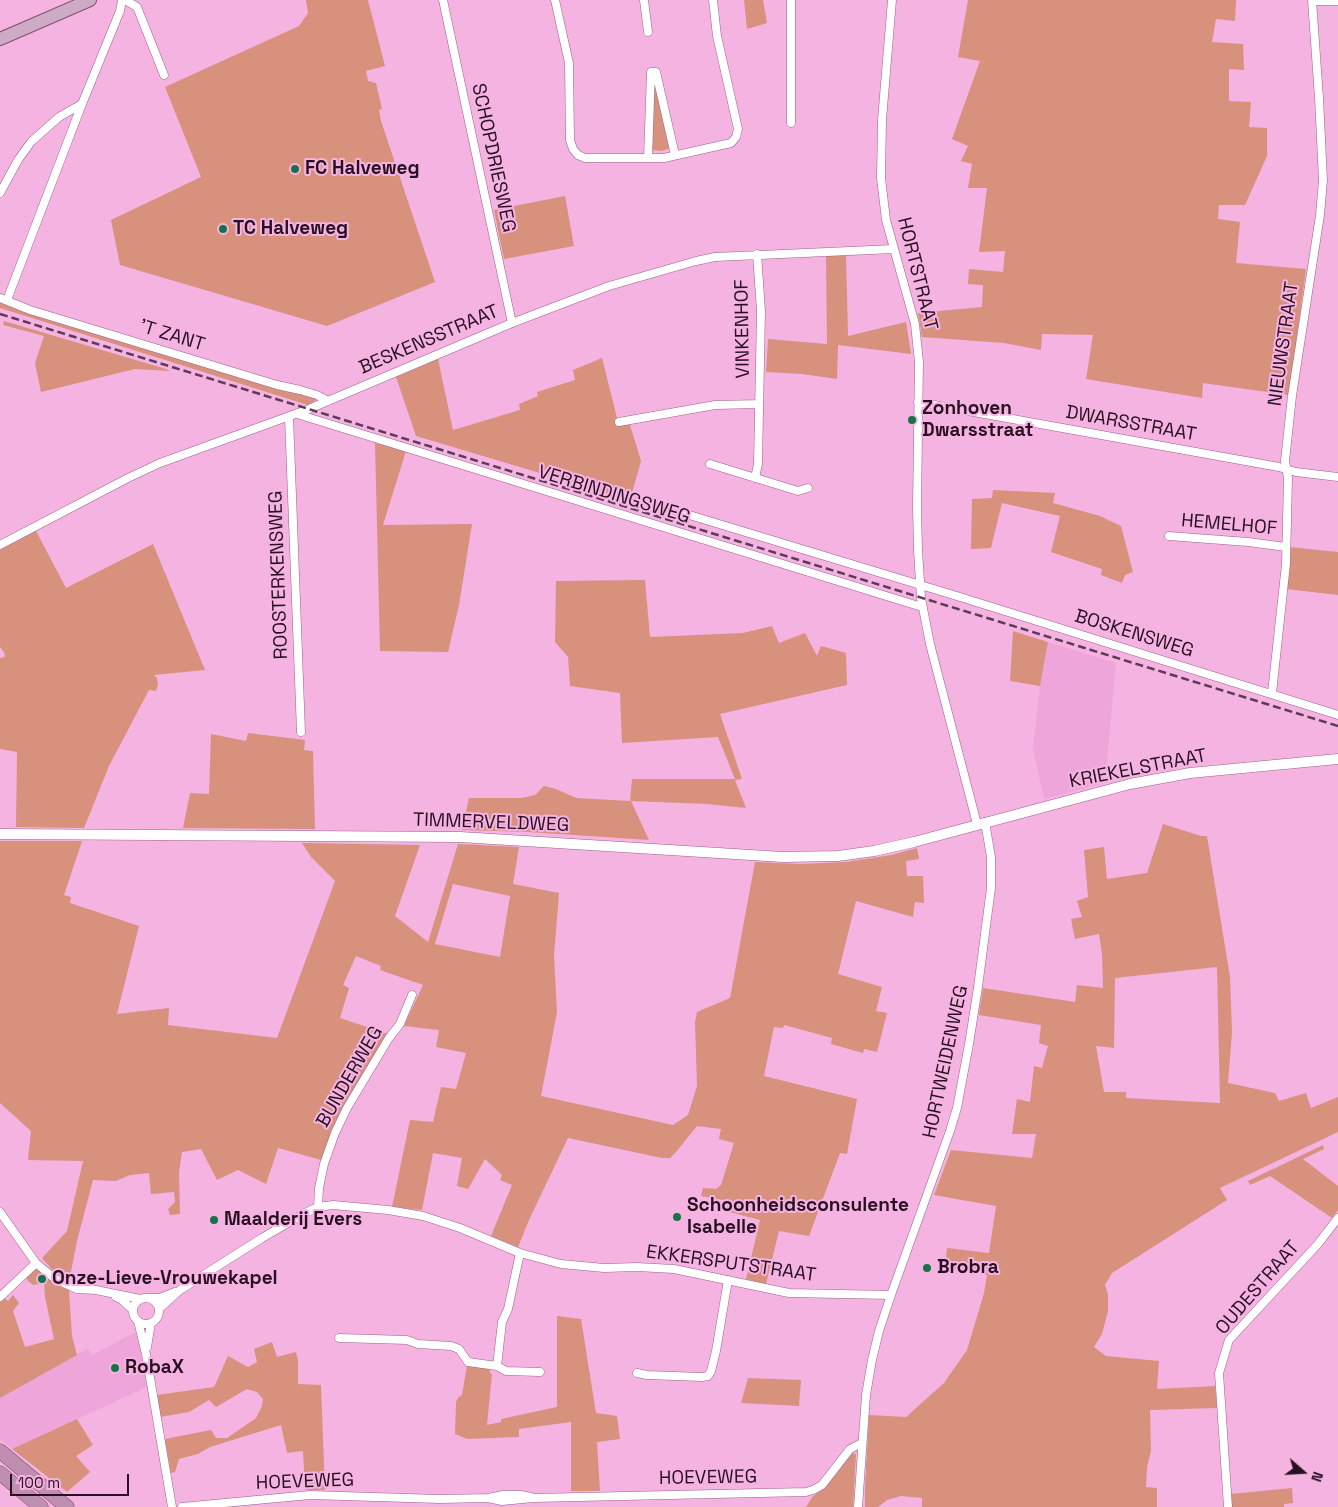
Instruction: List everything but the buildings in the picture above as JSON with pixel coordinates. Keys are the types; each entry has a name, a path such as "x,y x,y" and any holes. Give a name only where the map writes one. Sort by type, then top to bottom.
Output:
{"highway":[{"path":"0,1451 67,1507"},
{"path":"0,1473 41,1507"}],"main road":[{"path":"0,40 90,0"}],"street":[{"name":"'T ZANT","path":"164,75 138,7 124,0 3,299 30,310 276,386 317,395 328,401"},
{"name":"SCHOPDRIESWEG","path":"444,0 512,323"},
{"path":"555,0 568,63 570,140 572,149 578,155 585,158 664,158 730,143 736,137 738,129 717,36 713,0"},
{"path":"644,0 648,32"},
{"path":"791,0 791,124"},
{"name":"HORTSTRAAT","path":"892,0 880,156 881,178 886,220 915,324 919,362 917,507 921,598"},
{"path":"1312,0 1338,1"},
{"name":"NIEUWSTRAAT","path":"1272,693 1279,638 1286,547 1288,478 1286,469 1292,396 1320,215 1322,180 1319,98 1312,0"},
{"path":"648,158 651,72 656,72 675,155"},
{"path":"0,193 18,160 31,142 59,117 82,104"},
{"name":"BESKENSSTRAAT","path":"0,545 160,463 293,416 586,293 633,278 715,257 894,248"},
{"name":"VINKENHOF","path":"755,478 758,464 761,311 757,254"},
{"name":"DWARSSTRAAT","path":"918,402 1296,472 1338,476"},
{"name":"VINKENHOF","path":"620,422 715,405 759,404"},
{"name":"VERBINDINGSWEG","path":"293,416 922,607"},
{"name":"ROOSTERKENSWEG","path":"293,416 301,732"},
{"path":"710,464 798,491 808,488"},
{"path":"686,514 920,586"},
{"name":"HEMELHOF","path":"1169,536 1286,547"},
{"path":"802,545 910,578 920,576"},
{"name":"BOSKENSWEG","path":"920,586 1272,693 1338,715"},
{"name":"HORTWEIDENWEG","path":"858,1507 866,1395 872,1360 879,1330 940,1162 957,1108 978,988 991,888 991,852 930,644 921,598"},
{"name":"KRIEKELSTRAAT","path":"981,823 1130,784 1166,777 1338,759"},
{"name":"TIMMERVELDWEG","path":"0,834 460,837 783,857 817,857 857,854 883,849 981,823"},
{"name":"BUNDERWEG","path":"318,1207 317,1198 321,1180 335,1133 356,1093 389,1038 400,1024 412,995"},
{"name":"EKKERSPUTSTRAAT","path":"144,1299 160,1298 180,1290 268,1234 318,1207 333,1205 406,1212 423,1216 460,1228 520,1253 552,1262 581,1267 656,1267 698,1273 788,1293 891,1295"},
{"path":"0,1212 36,1263 55,1279 77,1288 155,1302 159,1310 157,1317 151,1323 146,1354"},
{"name":"OUDESTRAAT","path":"1228,1507 1219,1373 1229,1340 1318,1244 1338,1218"},
{"path":"497,1366 502,1322 508,1309 520,1253"},
{"path":"0,1297 36,1263"},
{"path":"637,1373 647,1375 708,1376 716,1351 728,1280"},
{"name":"EKKERSPUTSTRAAT","path":"159,1310 180,1290"},
{"path":"107,1293 121,1299 133,1310"},
{"path":"144,1299 136,1303 133,1314 138,1321 146,1354 172,1507"},
{"path":"138,1321 143,1324 151,1323"},
{"path":"339,1338 407,1340 418,1344 451,1346 458,1349 468,1362 497,1366 506,1371 540,1372"},
{"name":"HOEVEWEG","path":"182,1507 310,1495 431,1499 488,1498 503,1495 521,1495 533,1498 806,1492 822,1485 850,1449 862,1443"}],"shaded area":[{"path":"306,0 368,0 385,66 366,71 368,81 376,83 382,109 379,110 381,121 435,282 327,326 120,265 111,220 201,177 165,87 299,26 308,13"},
{"path":"744,0 763,0 767,23 747,29"},
{"path":"968,0 1236,0 1235,21 1216,19 1212,42 1243,44 1244,70 1229,69 1229,101 1251,102 1249,127 1267,128 1267,156 1245,205 1219,205 1218,219 1240,222 1236,263 1306,269 1289,395 1203,383 1202,398 1086,379 1093,335 1042,334 1041,350 1004,343 922,337 918,313 982,307 983,285 968,284 969,269 1003,272 1005,251 979,252 987,188 968,188 972,164 961,161 968,146 952,139 980,61 958,57"},
{"path":"652,81 655,83 671,148 661,151 651,150"},
{"path":"565,196 574,246 504,259 494,210"},
{"path":"826,255 846,255 848,336 906,322 911,354 838,345 837,379 802,374 766,372 768,339 827,344"},
{"path":"0,302 315,398 316,400 308,405 0,308"},
{"path":"4,321 170,371 135,369 41,392 35,363 44,336 3,325"},
{"path":"602,358 618,422 630,425 641,461 630,500 416,436 396,377 438,359 453,430 520,410 519,404 538,396 537,392 575,380 573,370"},
{"path":"375,443 406,451 383,525 472,524 459,605 448,652 380,651"},
{"path":"993,490 1055,493 1053,503 1100,516 1121,526 1133,572 1125,575 1122,583 1101,575 1102,569 1051,552 1060,516 1002,503 991,548 971,549 972,499 992,498"},
{"path":"36,531 66,588 153,544 205,670 154,675 157,678 158,684 156,691 149,690 109,766 84,828 16,827 17,752 0,749 0,658 5,657 0,647 0,550"},
{"path":"1289,547 1338,552 1338,595 1286,589"},
{"path":"645,580 650,637 743,633 772,626 779,643 805,633 817,656 821,646 846,653 847,685 720,714 742,779 735,780 746,808 707,804 631,801 649,840 528,832 462,830 469,798 522,798 535,795 544,786 576,798 630,801 632,779 735,779 718,737 622,743 620,693 570,686 568,657 555,642 556,581"},
{"path":"1013,631 1048,642 1040,686 1010,681"},
{"path":"1048,642 1116,663 1105,783 1044,799 1033,749 1040,686"},
{"path":"248,733 305,740 304,750 313,751 315,829 183,828 190,793 209,794 211,734 246,741"},
{"path":"1163,824 1201,836 1207,836 1230,977 1232,1032 1228,1083 1275,1093 1279,1101 1306,1093 1311,1108 1338,1097 1338,1132 1220,1188 1227,1200 1112,1273 1105,1285 1108,1294 1108,1311 1102,1334 1094,1347 1106,1356 1159,1361 1157,1389 1215,1386 1217,1408 1150,1410 1151,1451 1147,1467 1146,1487 1157,1488 1157,1507 922,1507 922,1498 901,1496 887,1500 878,1507 865,1507 869,1415 906,1417 944,1383 967,1350 984,1293 987,1275 945,1267 947,1248 989,1253 996,1206 934,1195 951,1150 1032,1158 1036,1134 1012,1134 1017,1099 1030,1102 1034,1066 1042,1068 1048,1046 1039,1043 1041,1025 979,1015 983,988 1075,1002 1077,985 1103,988 1099,934 1075,939 1071,919 1082,917 1077,901 1088,897 1084,850 1104,847 1107,879 1147,873","holes":["1217,967 1220,1103 1126,1098 1126,1092 1104,1092 1096,1046 1114,1048 1115,978"]},
{"path":"0,841 82,841 64,895 71,897 70,903 139,926 117,1014 169,1008 168,1025 277,1038 335,881 311,857 302,843 420,845 395,916 428,942 458,844 519,847 513,884 559,893 554,956 557,1012 541,1096 673,1125 688,1115 697,1086 695,1022 697,1012 730,998 755,862 800,864 846,862 891,855 917,848 919,859 906,861 907,876 923,876 924,903 915,902 913,917 856,901 838,974 882,987 876,1011 887,1013 877,1052 864,1049 863,1053 831,1044 832,1038 784,1025 783,1028 774,1027 764,1076 857,1099 847,1154 840,1153 809,1236 779,1231 766,1284 746,1279 760,1220 726,1211 728,1201 701,1196 703,1188 716,1189 721,1185 734,1143 719,1139 721,1129 697,1126 670,1158 662,1158 568,1138 518,1247 491,1236 512,1185 500,1180 502,1175 485,1159 468,1189 457,1186 462,1158 433,1153 422,1210 392,1207 410,1120 433,1122 441,1087 456,1089 466,1053 436,1047 439,1030 404,1026 423,985 380,970 381,966 356,956 343,985 349,988 340,1018 388,1034 335,1126 321,1160 278,1148 266,1184 238,1170 217,1180 201,1149 182,1152 179,1173 180,1214 170,1215 168,1209 175,1202 174,1192 151,1194 149,1173 130,1175 116,1181 93,1180 77,1241 69,1282 55,1273 42,1258 67,1231 83,1161 28,1160 31,1131 0,1103","holes":["453,884 510,896 500,957 435,944"]},
{"path":"1323,1145 1324,1149 1303,1159 1338,1186 1338,1210 1332,1218 1270,1176 1250,1185 1248,1181"},
{"path":"33,1270 39,1270 57,1285 69,1290 72,1336 77,1355 0,1398 0,1302 4,1298 8,1301 13,1295 19,1303 13,1311 25,1347 54,1339 44,1283 33,1285 26,1277"},
{"path":"557,1316 581,1319 596,1413 617,1416 620,1439 597,1442 600,1491 571,1491 571,1422 519,1429 519,1437 467,1439 455,1434 456,1402 462,1395 467,1365 489,1368 492,1374 487,1425 501,1422 501,1419 557,1407"},
{"path":"138,1331 147,1387 12,1449 0,1439 0,1398 88,1349 92,1355"},
{"path":"272,1342 277,1357 296,1352 298,1384 321,1385 325,1490 305,1490 303,1451 287,1453 281,1425 210,1447 198,1454 179,1459 175,1472 171,1473 165,1439 211,1430 216,1438 227,1438 256,1418 263,1399 257,1392 247,1389 216,1407 209,1400 189,1412 160,1417 157,1395 214,1387 228,1356 248,1367 257,1362 254,1349"},
{"path":"748,1378 801,1380 799,1406 741,1403"},
{"path":"77,1419 93,1445 76,1456 90,1472 67,1492 12,1449"},
{"path":"850,1453 856,1454 853,1507 806,1507 813,1496 828,1483"},
{"path":"1292,1488 1293,1503 1284,1504 1284,1507 1232,1507 1231,1494"}],"railway":[{"path":"0,314 1338,726"}],"place":[{"name":"FC Halveweg","path":"295,169"},
{"name":"TC Halveweg","path":"223,229"},
{"name":"Zonhoven Dwarsstraat","path":"912,420"},
{"name":"Schoonheidsconsulente Isabelle","path":"677,1217"},
{"name":"Maalderij Evers","path":"214,1220"},
{"name":"Brobra","path":"927,1268"},
{"name":"Onze-Lieve-Vrouwekapel","path":"42,1279"},
{"name":"RobaX","path":"115,1368"}]}
